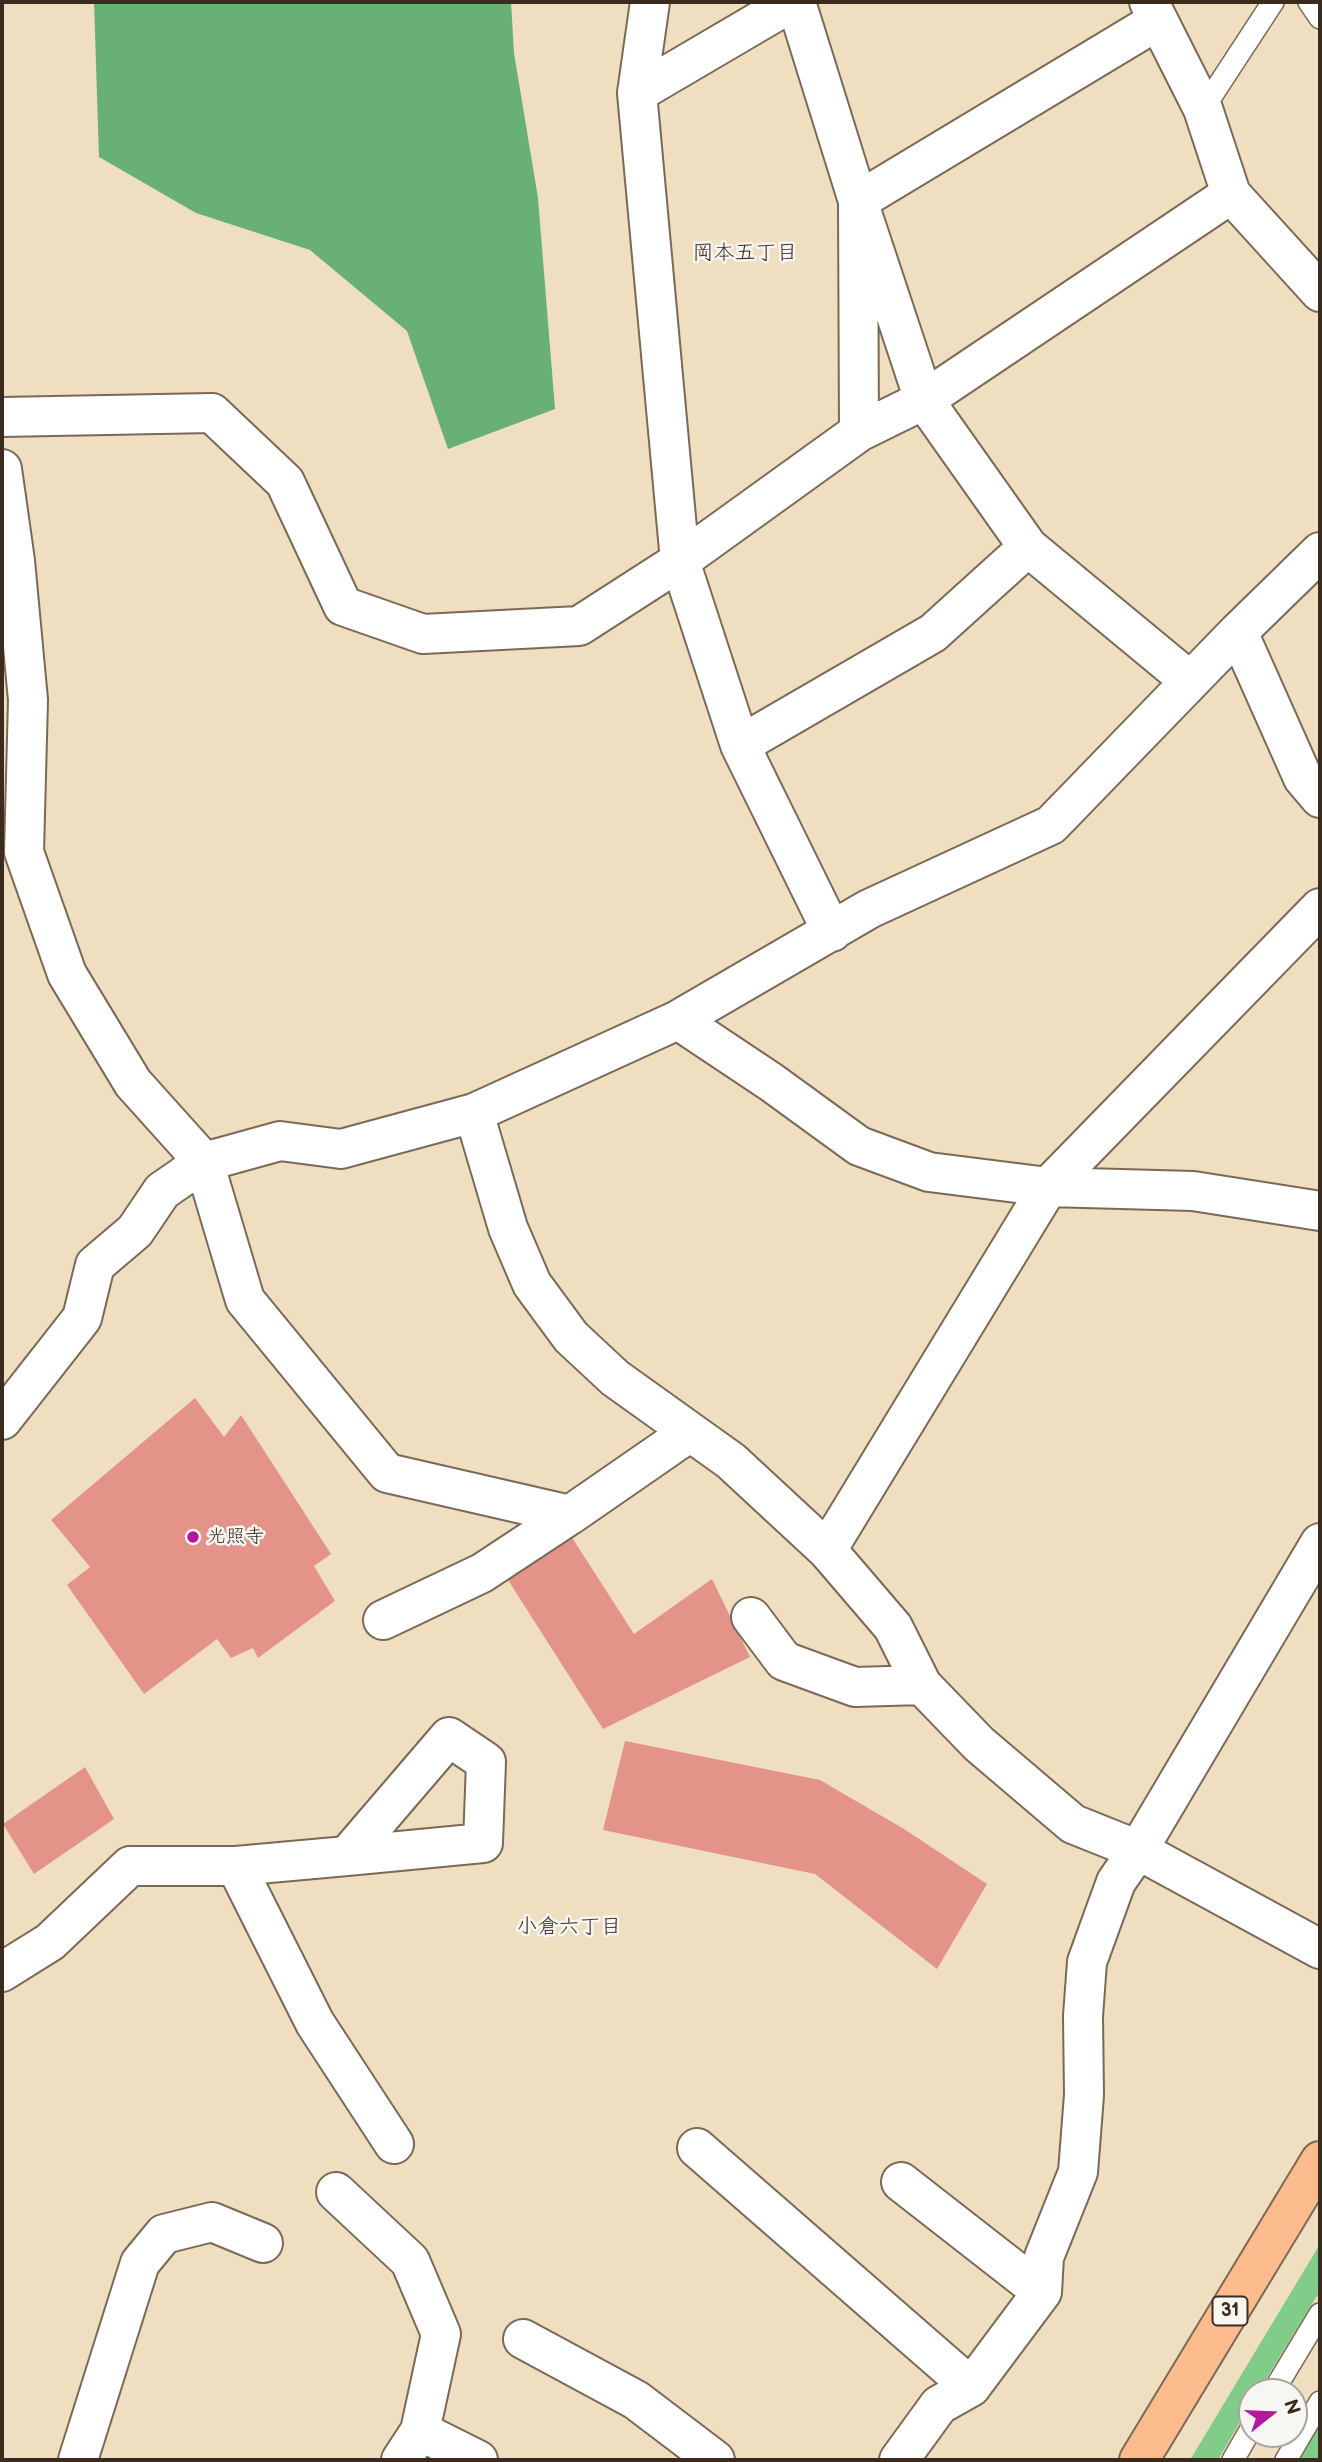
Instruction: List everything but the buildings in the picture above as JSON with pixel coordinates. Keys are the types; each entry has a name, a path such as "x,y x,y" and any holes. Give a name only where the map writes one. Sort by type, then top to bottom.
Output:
{"main road":[{"name":"31","path":"1139,2460 1320,2161"}],"street":[{"path":"650,2 637,93 680,561 740,745 832,932"},
{"path":"637,93 794,2 924,401 1028,547 1190,681"},
{"path":"858,201 1153,11 1203,109 1231,194 1320,292"},
{"path":"2,417 212,413 285,482 343,606 423,634 579,626 680,561 859,432 924,401 1231,194"},
{"path":"858,201 859,432"},
{"path":"2,469 15,561 28,700 24,852 66,974 134,1083 204,1162 244,1300 387,1473 569,1515"},
{"path":"740,745 933,633 1028,547"},
{"path":"2,1420 82,1318 95,1265 135,1231 162,1191 204,1162 280,1140 341,1149 474,1113 678,1020 869,909 1051,825 1238,632 1320,552"},
{"path":"1238,632 1303,778 1320,798"},
{"path":"827,1550 1048,1187 1320,908"},
{"path":"678,1020 771,1082 859,1146 929,1172 1048,1187 1193,1191 1320,1211"},
{"path":"474,1113 508,1228 532,1284 571,1337 615,1378 731,1461 827,1550 893,1627 922,1685 979,1744 1073,1824 1138,1850 1320,1949"},
{"path":"383,1620 482,1573 690,1432"},
{"path":"899,2460 939,2405 971,2386 1042,2292 1044,2256 1078,2172 1084,2095 1083,2016 1087,1962 1116,1882 1138,1850 1320,1543"},
{"path":"751,1617 784,1661 855,1687 922,1685"},
{"path":"2,1972 50,1942 130,1866 236,1866 347,1856"},
{"path":"236,1866 315,2023 394,2144"},
{"path":"697,2148 971,2386"},
{"path":"901,2182 1042,2292"},
{"path":"336,2192 410,2261 441,2334 410,2446 478,2460"},
{"path":"78,2460 140,2263 164,2234 212,2222 263,2243"},
{"path":"523,2339 636,2400 715,2460"}],"lane":[{"path":"1203,109 1273,2"},
{"path":"1309,2 1320,18"},
{"path":"1281,2378 1320,2314"},
{"path":"1286,2460 1320,2402"}],"green space":[{"path":"94,2 511,2 514,53 538,198 555,409 448,449 407,331 310,250 196,213 99,157"},
{"path":"1320,2244 1320,2291 1267,2378 1239,2378"},
{"path":"1238,2380 1238,2425 1218,2460 1190,2460"},
{"path":"1320,2422 1320,2460 1296,2460 1304,2448 1308,2448 1308,2441"}],"place":[{"name":"光照寺","path":"193,1537"}],"district":[{"name":"岡本五丁目","path":"745,254"},
{"name":"小倉六丁目","path":"569,1928"}]}
